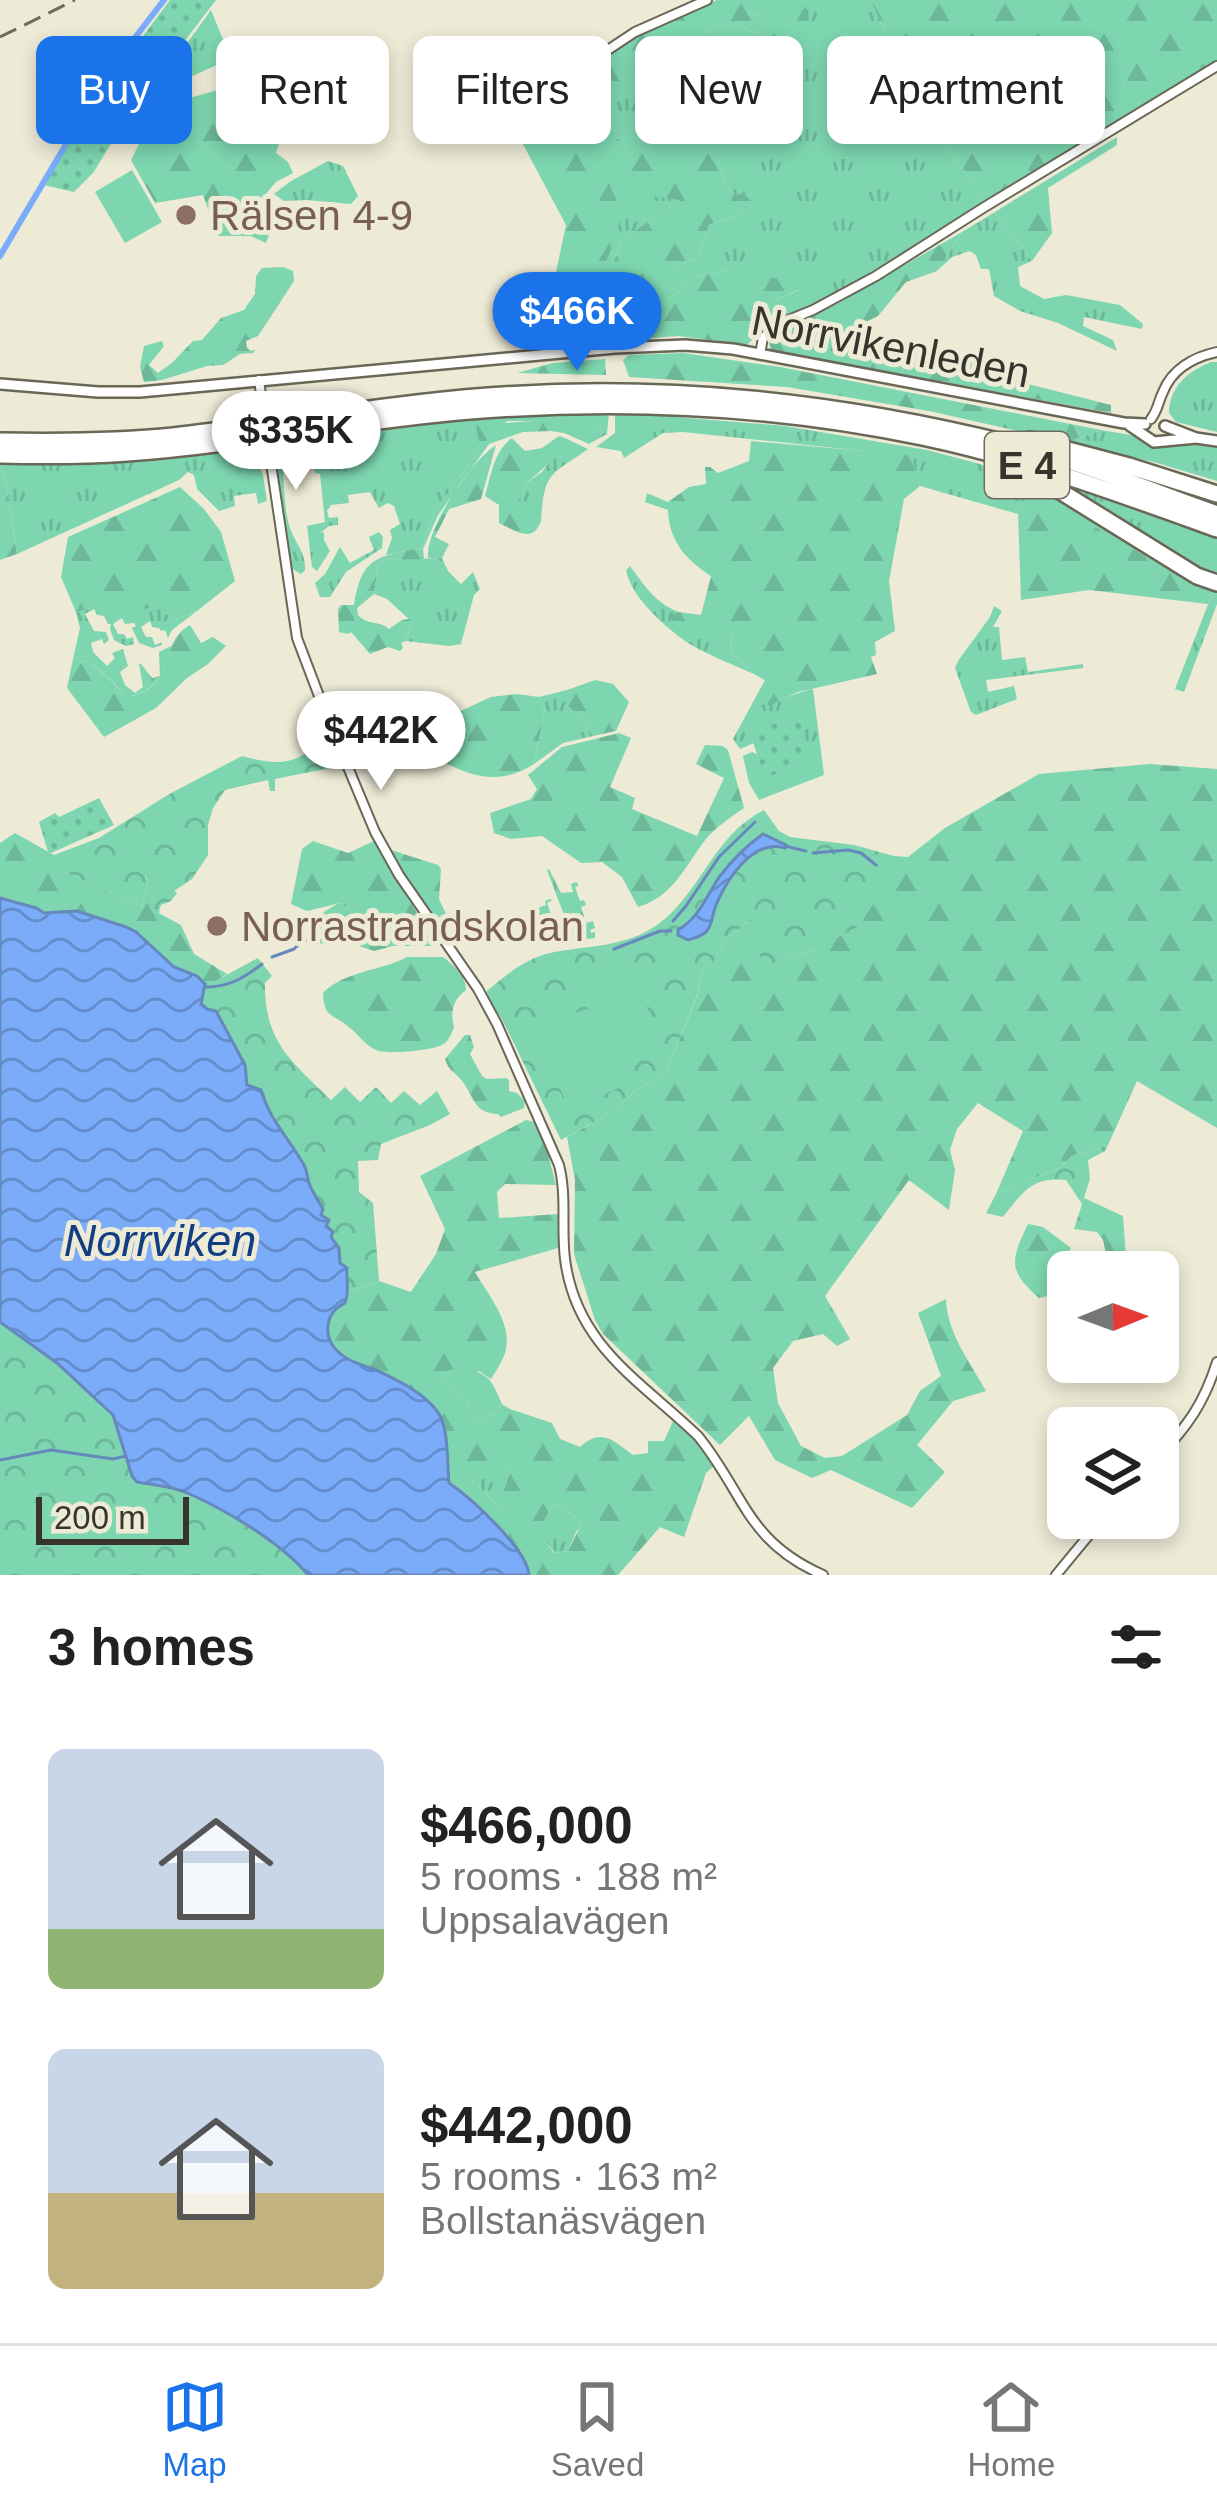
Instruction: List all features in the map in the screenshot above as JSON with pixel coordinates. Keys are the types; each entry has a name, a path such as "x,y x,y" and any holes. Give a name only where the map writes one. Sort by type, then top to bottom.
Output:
{"highway":[{"name":"E 4","path":"0,441 168,436 412,404 551,393 671,392 754,397 888,417 1014,445 1217,514"},
{"name":"E 4","path":"0,455 128,453 466,411 675,405 780,414 922,437 1114,492 1217,529"},
{"path":"888,417 1017,437 1217,494"},
{"path":"832,422 992,462 1060,491 1197,576 1217,583"}],"main road":[{"name":"Norrvikenleden","path":"0,384 113,393 652,346 706,346 1154,425"},
{"path":"1154,425 1154,442 1196,438"},
{"path":"1154,425 1217,441"},
{"path":"1154,425 1166,434 1161,440"}],"street":[{"path":"611,48 707,0"},
{"path":"760,354 763,338 776,325 876,276 1217,66"},
{"path":"1154,425 1160,398 1175,372 1217,352"},
{"path":"259,380 264,416"},
{"path":"268,443 297,638 375,832 478,989 560,1165 565,1258 583,1318 601,1347 698,1436 765,1536 782,1553 823,1575"},
{"path":"1179,1435 1202,1403 1217,1362"},
{"path":"1056,1575 1086,1539"}],"green space":[{"path":"170,0 216,0 189,36 143,36"},
{"path":"717,0 762,0 749,11 784,32 805,0 808,37 803,40 803,36 760,36 731,26 720,26 703,36 635,36 635,79 611,85 611,51 636,34"},
{"path":"762,0 870,0 888,36 827,36 827,144 945,144 985,201 848,289 798,312 771,303 799,290 749,269 729,269 698,277 625,324 590,331 578,344 560,345 569,314 592,323 674,268 697,258 709,225 754,205 744,195 734,195 724,183 717,154 682,199 623,239 599,295 592,293 617,230 613,191 583,144 611,144 611,83 635,76 635,144 803,144 803,36 791,36 805,2 784,33 748,10"},
{"path":"870,0 1217,0 1217,62 1105,129 1105,36 888,36"},
{"path":"211,10 222,36 216,36 216,65 192,76 192,36"},
{"path":"720,26 761,36 703,36"},
{"path":"216,91 216,144 279,144 276,153 288,162 293,173 276,182 259,202 280,205 266,243 251,236 218,236 203,195 155,203 131,160 139,144 192,144 192,97"},
{"path":"635,131 635,144 704,144 717,154 724,183 734,195 744,194 755,205 709,225 697,258 674,268 673,279 653,295 592,323 549,305 566,225 523,144 585,144 603,171 617,201 619,222 593,293 599,295 623,239 680,200 621,192 601,159 623,136"},
{"path":"1117,137 1117,145 1048,188 1052,233 1032,261 995,212"},
{"path":"69,144 111,144 74,192 44,185"},
{"path":"945,144 1080,144 985,201"},
{"path":"328,161 343,166 358,196 351,204 284,201 274,194 291,181"},
{"path":"132,170 162,222 125,243 95,192"},
{"path":"995,212 1032,261 1018,267 1020,286 1044,299 1066,295 1120,305 1143,324 1142,329 1084,317 1083,326 1113,340 1117,351 1020,311 994,296 989,269 981,269 970,251 952,257 937,271 962,232"},
{"path":"962,232 937,271 906,282 878,316 862,324 862,332 964,355 982,368 1024,383 1111,405 1111,413 771,350 769,342 780,329 835,305"},
{"path":"810,264 823,290 798,290 773,302 797,306 798,312 772,320 747,345 678,336 578,344 590,331 625,324 660,305 698,277 749,269 780,280"},
{"path":"262,268 293,271 294,281 258,336 246,341 253,353 240,354 223,365 144,382 140,367 144,346 162,341 164,346 149,365 158,373 193,341 202,340 221,318 244,310 255,294 256,276"},
{"path":"683,353 780,367 1101,430 1067,442 929,411 787,387 629,377 623,360 629,355"},
{"path":"605,359 606,375 517,373 553,363"},
{"path":"1217,362 1217,432 1176,422 1169,413 1181,381"},
{"path":"609,412 607,434 577,421 507,421 480,449 435,512 421,548 386,555 390,530 400,524 394,506 388,503 379,508 370,492 348,495 349,503 331,505 327,511 329,518 338,517 338,525 320,533 324,532 330,551 317,571 312,567 307,526 325,522 320,474 312,463 283,466 287,518 305,570 301,574 291,568 271,442 440,422"},
{"path":"615,412 785,426 927,450 1034,485 1217,587 1217,604 1184,692 1175,689 1214,589 1190,582 1036,494 1018,514 920,486 911,456 683,432 663,433 624,458 621,451 596,447 615,433"},
{"path":"578,421 607,434 589,444 564,433 523,432 489,444 438,515 423,549 424,559 384,560 378,565 374,594 357,608 362,618 389,629 409,619 403,648 388,647 370,654 351,632 339,632 338,609 354,605 367,567 383,557 421,548 435,512 480,449 476,425"},
{"path":"1101,430 1137,436 1149,446 1172,441 1217,448 1217,481 1067,442"},
{"path":"559,436 565,438 557,451 525,484 524,494 515,503 532,524 541,521 538,528 523,534 499,523 499,505 485,496 501,450 512,438 525,451 542,448"},
{"path":"565,438 588,449 552,476 544,492 541,521 532,525 514,503"},
{"path":"751,441 911,455 920,486 904,499 889,581 895,631 875,642 876,655 871,657 877,674 798,692 771,705 752,704 765,680 730,651 732,635 685,633 668,616 679,612 701,615 711,576 680,549 668,510 645,502 647,493 668,502 689,487 706,484 705,467 718,473 749,461"},
{"path":"496,445 481,499 449,509 435,537 449,544 442,558 428,558 434,530 451,497"},
{"path":"248,446 263,475 267,501 258,504 256,493 234,496 235,506 219,511 188,472 17,554 0,463 113,461"},
{"path":"0,471 5,475 17,554 0,560"},
{"path":"1026,472 1217,535 1217,578 1206,574"},
{"path":"180,487 221,532 235,581 197,611 175,620 154,606 111,620 98,606 76,612 61,577 68,537"},
{"path":"1036,493 1190,582 1214,589 1208,604 1089,590 1021,600 1018,514"},
{"path":"379,532 382,548 346,572 330,597 320,597 315,583 340,547 350,563 374,550 369,537"},
{"path":"442,558 461,584 473,572 480,589 474,595 461,644 406,641 412,622 387,599 374,594 378,565 384,560"},
{"path":"630,566 657,599 679,612 670,616 732,635 730,651 753,674 696,648 664,624 634,589 626,570"},
{"path":"98,606 155,606 175,620 197,611 168,638 165,630 152,627 150,621 141,627 155,645 162,642 153,648 139,643 134,623 125,624 122,618 113,624 118,634 133,637 134,644 126,646 114,640 104,616 94,609 85,614 94,631 106,632 109,640 104,644 102,639 91,643 107,666 115,658 112,653 123,649 128,666 120,672 125,685 135,693 143,687 139,664 152,678 159,676 145,691 126,697 96,667 73,659 80,628 76,612"},
{"path":"994,606 1002,611 993,627 999,627 1002,660 1025,657 1028,672 1083,664 1083,668 986,680 988,692 1014,686 1017,699 976,715 955,668"},
{"path":"190,625 201,643 213,637 226,646 156,708 104,737 67,688 73,659 96,667 126,697 142,693 160,676 173,643"},
{"path":"171,646 165,665 160,675 159,652"},
{"path":"595,680 613,684 629,702 616,731 593,736 567,705 567,690"},
{"path":"813,689 824,775 759,800 743,756 757,754 766,778 754,743 740,749 733,739 752,704"},
{"path":"567,690 567,705 593,736 563,743 534,764 545,711 539,697"},
{"path":"491,697 539,697 545,711 534,764 511,775 489,777 444,762 445,718"},
{"path":"796,717 803,719 809,761 765,778 751,736"},
{"path":"619,733 631,738 610,787 635,798 632,809 697,836 724,778 696,764 705,745 728,750 744,808 710,835 669,888 638,907 622,877 602,862 581,863 542,836 511,839 494,833 490,813 531,799 537,789 528,775 562,747"},
{"path":"327,737 340,766 275,779 275,791 270,791 268,780 225,790 208,825 208,855 192,879 161,905 158,915 153,910 163,891 151,873 145,875 148,885 142,906 55,868 54,855 99,838 242,756 283,762 306,753 319,760"},
{"path":"1150,764 1217,769 1217,1128 1137,1081 1108,1145 1072,1156 1061,1167 996,1194 1023,1131 978,1103 957,1129 950,1150 955,1170 949,1210 909,1180 825,1296 850,1339 837,1346 823,1334 793,1341 773,1368 778,1403 801,1446 825,1458 842,1456 907,1415 920,1391 941,1376 918,1313 946,1299 955,1335 986,1391 953,1401 917,1445 945,1472 912,1508 831,1470 812,1478 775,1460 749,1416 720,1445 603,1334 595,1320 574,1254 575,1180 567,1137 616,1110 635,1091 666,1072 698,994 703,967 713,962 725,941 751,918 767,936 758,968 814,950 908,857 945,828 1039,774"},
{"path":"99,798 114,825 48,852 39,822"},
{"path":"764,810 779,831 790,837 908,857 856,928 814,950 756,969 766,936 751,918 725,941 713,962 703,967 698,993 666,1072 635,1091 616,1110 561,1140 501,1017 488,1002 487,991 541,956 619,942 657,925 685,898 732,835"},
{"path":"15,833 54,855 56,868 142,906 148,885 145,874 156,876 163,891 153,910 181,925 194,954 227,974 206,987 126,927 76,911 44,913 0,898 0,843"},
{"path":"313,841 348,853 374,841 437,946 374,951 352,939 319,943 318,936 362,926 377,915 359,913 340,903 307,911 291,904 302,849"},
{"path":"391,850 438,865 445,921 439,924"},
{"path":"549,869 561,893 573,892 571,884 577,882 580,901 586,905 581,907 586,923 593,921 595,928 590,930 595,938 543,941 529,906 535,909 550,899 552,917 564,915"},
{"path":"340,903 381,915 318,936 299,916 317,916"},
{"path":"407,957 443,957 461,975 466,990 454,1006 454,1027 445,1043 413,1051 379,1051 328,1012 323,993 341,980"},
{"path":"258,958 272,976 265,983 266,1003 275,1036 331,1100 345,1087 360,1102 376,1087 391,1103 404,1091 420,1105 437,1091 450,1114 381,1144 378,1160 358,1161 359,1192 373,1203 379,1281 349,1291 333,1232 326,1227 328,1219 321,1215 298,1155 266,1104 247,1085 217,1011 201,1004 206,986"},
{"path":"630,969 664,1047 613,1068 580,991"},
{"path":"585,1009 618,1088 569,1109 535,1030"},
{"path":"470,1035 474,1047 470,1054 482,1076 509,1080 509,1091 525,1101 524,1108 501,1117 476,1104 445,1059"},
{"path":"526,1120 534,1122 556,1185 505,1184 497,1192 499,1218 558,1214 558,1248 475,1272 503,1321 505,1353 491,1379 479,1371 470,1379 451,1369 442,1378 464,1396 477,1422 502,1404 552,1423 560,1439 580,1447 601,1437 633,1455 648,1453 648,1441 664,1441 673,1421 715,1465 706,1473 684,1537 660,1527 618,1575 529,1575 509,1538 449,1483 444,1426 431,1404 409,1387 335,1349 328,1335 329,1320 349,1291 379,1281 411,1292 436,1254 445,1229 420,1176","holes":["497,1453 510,1473 502,1510 471,1479 484,1476 490,1454","553,1505 582,1523 568,1551 554,1553 543,1539 543,1522"]},
{"path":"1108,1145 1088,1160 1090,1179 1082,1204 1066,1180 1054,1179 1029,1188 1003,1217 986,1213 996,1194 1061,1167 1072,1156"},
{"path":"1084,1198 1123,1216 1126,1251 1105,1251 1097,1232 1074,1229"},
{"path":"1028,1224 1043,1227 1071,1248 1047,1251 1047,1296 1039,1298 1021,1280 1015,1264"},
{"path":"0,1288 337,1575 0,1575"},
{"path":"451,1369 479,1373 489,1380 502,1404 495,1413 477,1422 464,1396 442,1378"},
{"path":"497,1452 510,1473 503,1511 471,1479 490,1453"},
{"path":"553,1505 583,1524 568,1551 555,1553 543,1539 543,1522"}],"water":[{"path":"763,834 785,848 762,849 752,855 727,884 706,932 688,940 678,935 725,870"},
{"name":"Norrviken","path":"0,898 44,913 77,911 126,927 174,967 205,984 201,1004 216,1011 245,1065 247,1085 261,1090 274,1120 304,1165 323,1209 321,1215 329,1220 326,1226 333,1232 340,1263 347,1268 345,1303 329,1320 331,1342 346,1358 401,1382 431,1404 444,1426 449,1483 509,1538 529,1575 308,1575 270,1541 222,1510 179,1490 137,1482 113,1415 57,1363 0,1322"}],"waterway":[{"path":"0,256 110,70 164,0"},
{"path":"673,921 719,857 755,822"},
{"path":"785,846 806,851"},
{"path":"813,853 848,850 876,865"},
{"path":"614,949 671,931"},
{"path":"272,957 302,941 360,936 408,939"},
{"path":"206,987 236,981 262,964"},
{"path":"0,1460 51,1450 113,1459 126,1456"}],"railway":[{"path":"0,37 75,0"}],"place":[{"name":"Rälsen 4-9","path":"186,215"},
{"name":"Norrastrandskolan","path":"217,926"}]}
